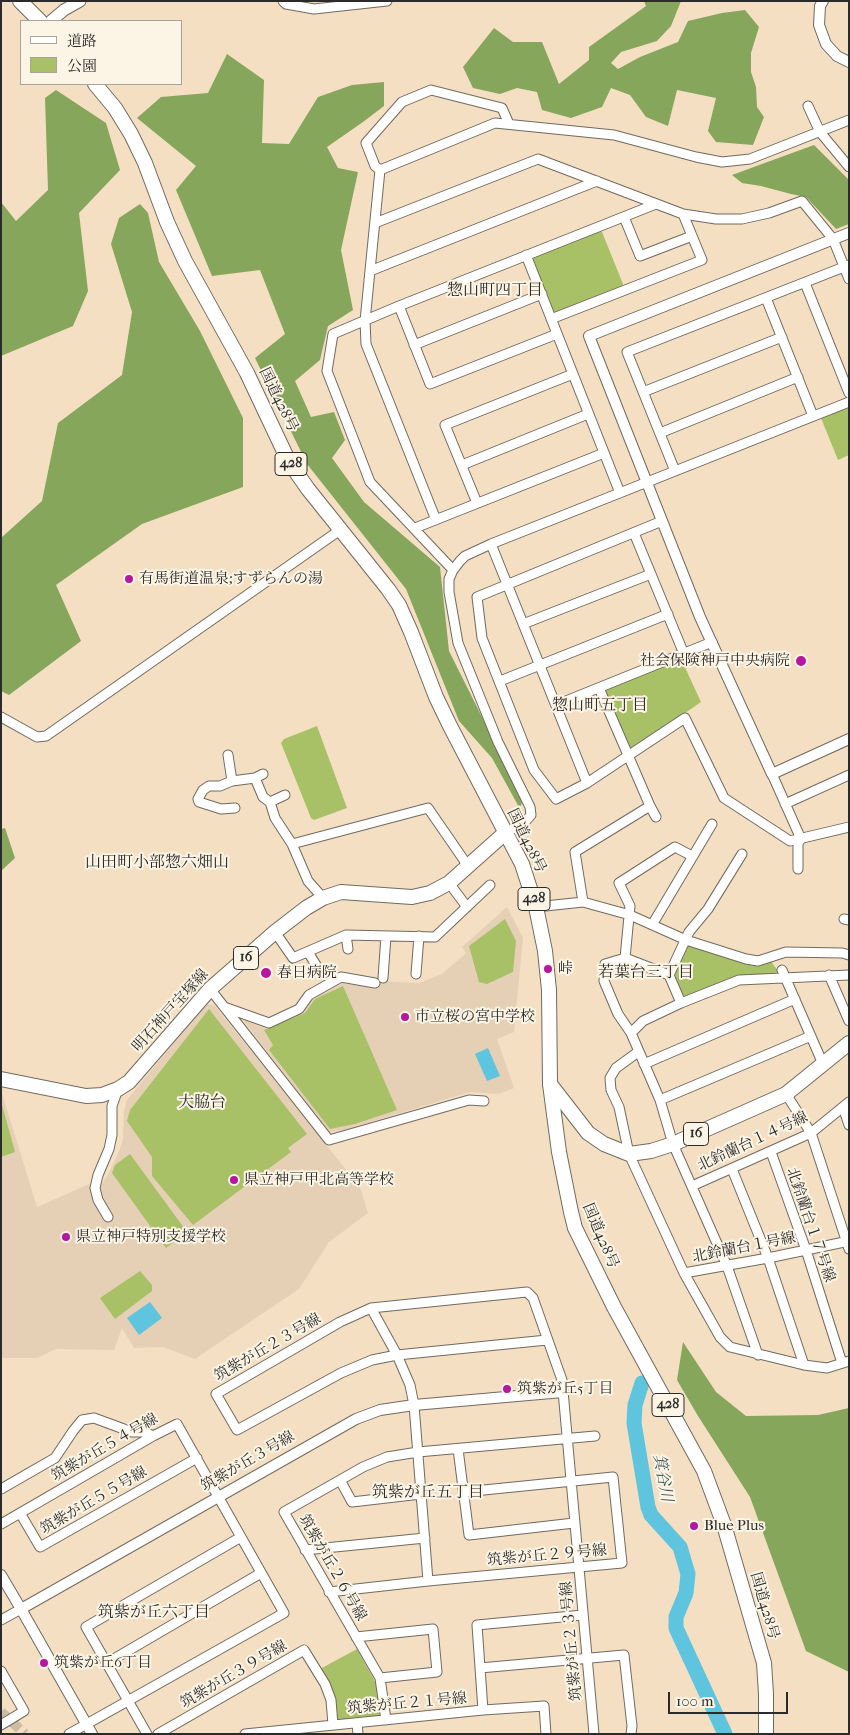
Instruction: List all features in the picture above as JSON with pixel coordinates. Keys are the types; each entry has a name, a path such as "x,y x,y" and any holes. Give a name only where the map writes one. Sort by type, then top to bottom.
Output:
{"main road":[{"path":"20,1 39,20"},
{"path":"52,20 64,10 80,1"},
{"name":"国道428号","path":"95,85 115,108 131,134 145,163 167,222 185,261 247,372 289,462 399,605 436,697 522,864 536,907 548,969 550,1084 559,1152 569,1204 576,1228 614,1307 704,1471 724,1525 764,1663 766,1734"},
{"name":"明石神戸宝塚線","path":"1,1078 86,1096 102,1095 118,1090 129,1082 210,989 275,932 306,908 323,898 341,892 412,897 430,893 449,883 506,833"},
{"name":"16","path":"629,1154 651,1151 673,1144 786,1094 849,1042"},
{"path":"550,1084 588,1133 604,1144 629,1154"}],"street":[{"path":"283,1 286,4 314,8 387,1"},
{"path":"823,1 820,6 819,25 826,44 837,56 849,62"},
{"path":"436,520 366,344 365,321 380,170 376,166 366,142 402,102 431,90 502,108 509,124"},
{"path":"808,106 820,132 849,167"},
{"path":"380,170 495,123 614,135 722,162 750,159 849,120"},
{"path":"375,223 538,158 683,214 716,219 742,219 769,213 802,201 833,239 846,266 849,279"},
{"path":"370,271 597,181"},
{"path":"453,570 370,482 327,371 333,334 656,204"},
{"path":"551,319 702,260 683,214"},
{"path":"624,217 640,256 692,236"},
{"path":"801,839 712,642 589,336 849,233"},
{"path":"526,255 620,493"},
{"path":"675,471 628,352 846,266"},
{"path":"805,283 849,393"},
{"path":"414,346 542,294"},
{"path":"766,298 813,416"},
{"path":"399,306 430,384 557,334"},
{"path":"644,392 782,337"},
{"path":"477,503 446,425 573,374"},
{"path":"660,433 798,377"},
{"path":"506,833 524,823 531,815 530,807 498,742 458,643 449,592 449,579 453,570 465,556 491,544 849,402"},
{"path":"462,465 588,414"},
{"path":"415,528 604,453"},
{"path":"662,521 477,596 482,638 534,770 556,799 587,783 685,718 724,798 790,841 849,827"},
{"path":"1,717 37,737 46,736 340,530"},
{"path":"634,533 684,654"},
{"path":"491,544 587,783"},
{"path":"523,624 651,574"},
{"path":"500,681 668,614"},
{"path":"556,705 712,642"},
{"path":"599,688 656,817"},
{"path":"772,774 849,739"},
{"path":"228,755 232,781"},
{"path":"785,804 849,775"},
{"path":"235,808 221,809 198,800 203,790 209,786 220,786 232,781 259,776 263,797 270,802 275,818 292,844 308,881 323,898"},
{"path":"270,802 285,795"},
{"path":"583,902 575,852 650,806"},
{"path":"292,844 428,808 468,866"},
{"path":"652,925 712,824"},
{"path":"798,869 798,844 801,839"},
{"path":"625,958 630,906 619,884 676,848 692,856"},
{"path":"669,975 689,932 708,909 742,854"},
{"path":"449,883 467,907"},
{"path":"275,932 293,958 346,935 435,936 490,885"},
{"path":"536,907 583,902 630,915 686,940 746,959 829,975 849,975"},
{"path":"346,935 348,949"},
{"path":"224,1007 269,1023 299,1009 308,995 341,977 379,981 386,936"},
{"path":"416,974 419,936"},
{"path":"308,952 316,965"},
{"path":"823,1064 780,967 786,952 842,953 849,955"},
{"path":"681,1003 669,975 625,958 605,964 604,981 618,1014 631,1033 660,1100 673,1144 727,1266 758,1355"},
{"path":"631,1033 643,1021 681,1003 739,980 780,967"},
{"path":"829,975 849,1021"},
{"path":"210,989 329,1140 469,1100 484,1101"},
{"path":"644,1064 795,999"},
{"path":"660,1100 811,1036"},
{"name":"北鈴蘭台１号線","path":"638,1052 616,1068 610,1078 611,1090 619,1107 629,1154 684,1273 848,1244"},
{"path":"108,1217 98,1200 95,1188 98,1175 110,1149 112,1106 118,1090"},
{"path":"786,1094 811,1133 848,1244"},
{"path":"846,1105 849,1125"},
{"name":"北鈴蘭台１４号線","path":"692,1186 811,1133 846,1105"},
{"name":"北鈴蘭台１７号線","path":"771,1152 846,1362"},
{"path":"732,1169 768,1258 804,1365"},
{"path":"684,1273 720,1336 730,1347 804,1365 827,1368 846,1362"},
{"name":"筑紫が丘２３号線","path":"547,1340 397,1354 372,1360 341,1373 237,1430 216,1394 340,1322 371,1308 527,1292 533,1298 562,1380 594,1734"},
{"path":"371,1308 397,1354 410,1384 414,1405 428,1581"},
{"name":"筑紫が丘３号線","path":"21,1609 356,1419 380,1410 414,1405 563,1392"},
{"path":"1,1489 55,1458 82,1420 94,1418 132,1432 145,1432 153,1436"},
{"name":"筑紫が丘５４号線","path":"1,1524 177,1424 284,1612 129,1701"},
{"name":"筑紫が丘２６号線","path":"386,1720 380,1678 284,1512 363,1467 387,1457 418,1452 595,1436"},
{"path":"458,1449 469,1535 574,1524"},
{"name":"筑紫が丘５５号線","path":"20,1513 40,1547 197,1458"},
{"name":"筑紫が丘２９号線","path":"329,1592 622,1563 613,1478 464,1492"},
{"path":"340,1480 352,1502 421,1494"},
{"path":"147,1734 86,1627 241,1537"},
{"path":"305,1550 425,1538"},
{"path":"107,1663 261,1573"},
{"path":"1,1574 92,1734"},
{"path":"1,1620 21,1609"},
{"path":"483,1710 477,1625 583,1615"},
{"path":"356,1637 433,1628 437,1672 380,1678"},
{"name":"筑紫が丘３９号線","path":"158,1734 304,1650 325,1684 331,1700 333,1725"},
{"path":"480,1668 624,1655 632,1726 631,1734"},
{"path":"1,1724 24,1712 2,1673"},
{"path":"69,1734 129,1701"},
{"name":"筑紫が丘２１号線","path":"245,1734 483,1710 544,1706 546,1734"},
{"path":"357,1723 358,1734"}],"shaded area":[{"name":"市立桜の宮中学校","path":"507,907 523,938 514,1032 497,1039 514,1088 499,1094 470,1092 344,1130 329,1132 243,1020 267,1029 303,1013 313,999 342,983 376,988 377,981 419,983 442,974 466,953 462,947"},
{"name":"県立神戸甲北高等学校","path":"206,1004 214,1005 360,1187 368,1213 329,1242 299,1289 195,1359 163,1347 134,1348 122,1328 114,1350 56,1349 37,1358 1,1358 1,1090 37,1207 89,1184 93,1199 106,1220 113,1215 102,1197 100,1187 109,1173 123,1139 124,1111 127,1100"}],"green space":[{"path":"644,1 681,1 671,26 657,41 621,52 611,63 618,69 640,57 678,42 688,21 745,10 759,27 751,53 751,72 756,87 757,107 764,117 753,145 716,142 708,131 716,98 677,90 668,126 646,117 630,95 611,88 602,107 571,118 542,110 537,92 517,88 500,94 473,88 463,67 494,28 513,42 542,42 559,84 589,60 589,47 646,6"},
{"path":"227,54 264,80 262,143 289,144 318,97 352,85 384,82 384,106 327,147 338,168 358,172 341,250 353,310 328,326 320,360 295,381 311,417 334,412 345,440 332,458 364,502 440,567 449,651 522,802 520,809 492,758 459,721 406,589 307,464 255,358 285,334 260,270 212,276 176,190 196,166 137,118 161,97 208,93"},
{"path":"56,90 106,123 120,170 79,213 88,291 73,326 1,356 1,202 16,221 48,190 45,98"},
{"path":"814,145 849,180 849,224 836,229 806,197 742,183 732,175"},
{"path":"140,204 148,213 159,262 200,331 243,418 243,487 142,524 56,585 81,641 9,695 1,691 1,538 42,501 58,423 122,375 132,312 111,244 119,218"},
{"path":"599,230 602,232 623,284 621,289 556,314 552,311 532,263 534,256"},
{"path":"849,406 849,455 838,460 821,418"},
{"path":"678,660 683,663 701,702 633,749 626,747 605,692 607,689"},
{"path":"317,726 347,808 314,820 311,818 281,743 284,739"},
{"path":"5,828 15,858 1,871 1,829"},
{"path":"505,919 516,941 513,972 487,984 479,982 469,946"},
{"path":"691,944 770,960 778,971 777,974 686,996 682,995 675,975 686,948"},
{"path":"343,986 397,1110 355,1124 330,1129 269,1050 273,1045 264,1030 305,1013 315,999"},
{"path":"209,1009 307,1134 288,1148 291,1152 193,1225 152,1176 152,1157 127,1121 130,1110"},
{"path":"1,1101 15,1152 1,1157"},
{"path":"130,1154 187,1232 166,1248 112,1173 115,1165"},
{"path":"140,1271 152,1285 152,1291 115,1319 100,1298"},
{"path":"683,1342 716,1392 746,1416 818,1415 849,1408 849,1672 806,1651 750,1497 677,1380"},
{"path":"357,1649 378,1687 382,1713 379,1717 340,1721 337,1718 320,1669"}],"water":[{"path":"488,1048 500,1076 487,1081 475,1054"},
{"path":"150,1302 162,1318 139,1335 127,1318"}],"waterway":[{"name":"箕谷川","path":"642,1383 635,1405 634,1423 648,1507 651,1515 680,1547 688,1574 686,1593 676,1617 676,1628 725,1734"}],"tunnel":[{"path":"1,1712 25,1734"}],"place":[{"name":"有馬街道温泉;すずらんの湯","path":"129,579"},
{"name":"社会保険神戸中央病院","path":"801,661"},
{"name":"峠","path":"548,969"},
{"name":"春日病院","path":"266,973"},
{"name":"市立桜の宮中学校","path":"405,1017"},
{"name":"県立神戸甲北高等学校","path":"234,1180"},
{"name":"県立神戸特別支援学校","path":"66,1237"},
{"name":"筑紫が丘5丁目","path":"507,1389"},
{"name":"Blue Plus","path":"694,1526"},
{"name":"筑紫が丘6丁目","path":"44,1663"}],"district":[{"name":"惣山町四丁目","path":"495,291"},
{"name":"惣山町五丁目","path":"600,706"},
{"name":"山田町小部惣六畑山","path":"157,863"},
{"name":"若葉台三丁目","path":"646,973"},
{"name":"大脇台","path":"202,1103"},
{"name":"筑紫が丘五丁目","path":"428,1493"},
{"name":"筑紫が丘六丁目","path":"154,1613"}]}
